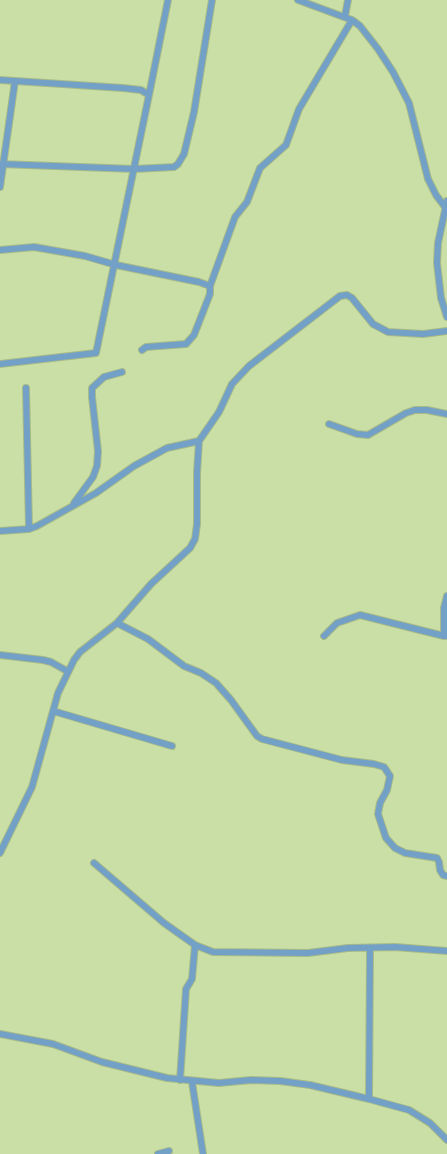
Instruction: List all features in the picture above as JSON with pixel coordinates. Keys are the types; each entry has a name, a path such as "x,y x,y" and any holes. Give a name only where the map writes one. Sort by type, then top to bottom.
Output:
{"street":[{"path":"0,364 96,353 116,265 168,0"},
{"path":"2,164 134,169 174,167 178,164 184,154 194,112 212,0"},
{"path":"298,0 345,16 360,26 378,49 404,91 428,179 436,195 446,204 438,243 437,263 441,298 447,317"},
{"path":"345,16 348,0"},
{"path":"142,350 146,347 186,344 194,335 210,294 210,286 235,217 247,202 260,168 286,145 299,109 352,20"},
{"path":"0,80 129,88 142,90 149,95"},
{"path":"0,186 15,81"},
{"path":"0,250 34,247 85,256 116,265 199,282 210,286"},
{"path":"0,853 32,787 53,711 67,671 80,652 117,622 151,584 190,548 195,539 197,524 197,473 199,441 219,412 232,384 249,366 340,296 347,295 352,298 373,324 388,332 423,334 447,331"},
{"path":"72,506 93,477 97,466 98,451 92,388 104,377 122,372"},
{"path":"26,388 29,529"},
{"path":"329,424 357,434 368,435 406,412 427,410 447,414"},
{"path":"0,531 29,529 96,492 134,466 167,448 199,441"},
{"path":"324,636 337,623 360,615 446,636 444,608 447,596"},
{"path":"117,622 148,639 184,666 201,673 216,683 231,700 257,736 262,739 342,760 374,764 384,767 390,776 388,790 380,803 378,814 386,838 395,848 405,853 437,858 440,870 443,875 447,876"},
{"path":"0,655 44,660 67,671"},
{"path":"53,711 172,746"},
{"path":"94,863 164,924 194,945 213,952 308,954 335,948 447,950"},
{"path":"180,1080 186,989 192,979 194,945"},
{"path":"369,1099 370,948"},
{"path":"0,1034 53,1044 102,1062 192,1082 280,1081 310,1085 408,1110 430,1123 447,1140"},
{"path":"192,1082 203,1154"},
{"path":"158,1154 169,1151"}]}
